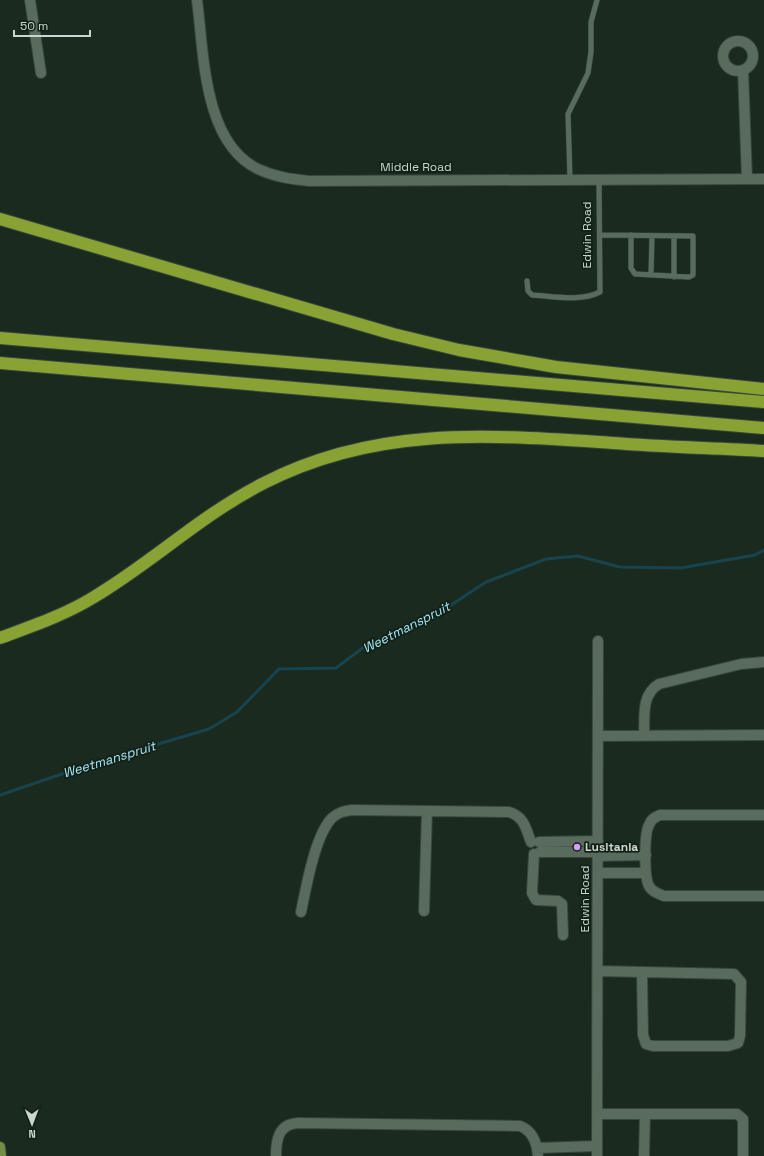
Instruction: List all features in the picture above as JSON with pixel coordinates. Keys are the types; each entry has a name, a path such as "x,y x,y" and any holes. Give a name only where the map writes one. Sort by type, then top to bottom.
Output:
{"highway":[{"path":"0,219 371,328 459,350 556,367 764,390"},
{"path":"0,338 764,402"},
{"path":"0,363 764,428"},
{"path":"0,366 18,364"},
{"path":"0,638 68,611 94,597 214,511 239,496 298,467 375,444 414,439 481,436 764,451"}],"main road":[{"path":"0,1147 1,1156"}],"street":[{"path":"30,0 41,73"},
{"name":"Middle Road","path":"197,0 210,98 217,121 231,147 242,158 257,168 283,178 309,181 764,179"},
{"path":"742,70 747,179"},
{"name":"Edwin Road","path":"597,1151 598,642"},
{"path":"644,734 646,700 652,688 659,684 736,665 764,662"},
{"path":"599,736 644,734 764,735"},
{"path":"301,912 310,872 322,837 333,817 338,813 352,810 497,811 514,813 521,818 536,848 532,893 536,900 558,901 562,904 563,936"},
{"path":"424,911 427,811"},
{"path":"764,815 660,815 654,817 648,826 646,855 646,873 649,886 652,891 664,896 764,896"},
{"path":"536,848 598,841"},
{"path":"536,848 598,854 646,855"},
{"path":"598,874 646,873"},
{"path":"598,971 642,973 730,973 737,975 741,986 740,1036 738,1043 728,1046 652,1046 646,1044 642,1035 642,973"},
{"path":"598,1114 737,1114 743,1119 743,1156"},
{"path":"644,1114 644,1156"},
{"path":"276,1156 278,1136 285,1126 290,1123 298,1122 514,1125 526,1128 534,1137 538,1152 597,1151"}],"lane":[{"path":"570,179 568,114 588,73 591,52 591,22 597,0"},
{"name":"Edwin Road","path":"527,282 528,291 532,295 559,297 592,296 600,292 599,179"},
{"path":"600,235 631,235 652,236 693,236 693,275 688,277 635,274 632,271 631,235"},
{"path":"651,275 652,236"},
{"path":"674,236 674,276"}],"waterway":[{"name":"Weetmanspruit","path":"0,795 94,763 209,729 237,712 279,669 336,668 368,644 436,615 486,582 546,559 578,556 620,567 681,568 755,555 764,550"}],"place":[{"name":"Lusitania","path":"577,847"}]}
